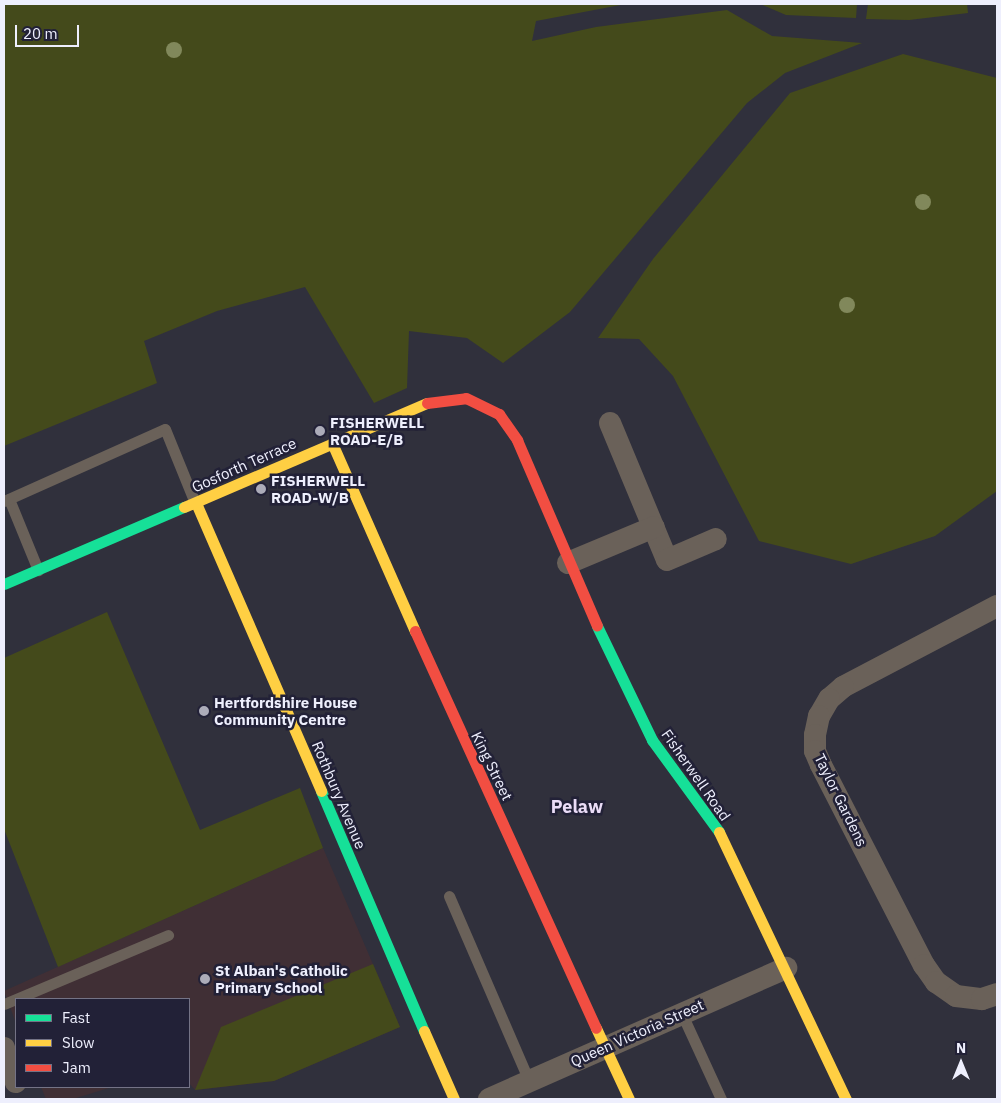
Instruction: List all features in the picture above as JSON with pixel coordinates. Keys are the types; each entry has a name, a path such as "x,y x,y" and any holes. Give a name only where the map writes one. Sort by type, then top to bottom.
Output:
{"street":[{"name":"Gosforth Terrace","path":"4,584 434,400 450,397 480,403 499,414"},
{"name":"Fisherwell Road","path":"499,414 517,440 568,564 652,740 716,827 786,968 846,1099"},
{"path":"610,423 667,560 716,540"},
{"name":"King Street","path":"332,443 462,739 607,1045 629,1099"},
{"name":"Rothbury Avenue","path":"196,503 454,1099"},
{"path":"568,564 654,527"},
{"name":"Taylor Gardens","path":"997,606 843,687 829,700 819,716 815,735 815,751 924,965 936,982 956,996 982,999 997,994"},
{"name":"Queen Victoria Street","path":"489,1099 526,1088 607,1045 786,968"},
{"path":"4,1048 15,1079"}],"lane":[{"path":"38,570 6,500 165,429 196,503"},
{"path":"449,896 526,1088"},
{"path":"18,998 168,935"},
{"path":"681,1012 721,1099"}],"shaded area":[{"name":"St Alban's Catholic Primary School","path":"323,848 400,1027 274,1081 195,1090 190,1084 190,998 15,998 15,1020 4,991"},
{"path":"41,1088 109,1088 73,1099 46,1099"}],"green space":[{"path":"4,4 626,4 536,21 532,41 596,27 727,10 772,36 862,43 785,73 747,103 570,312 503,363 467,338 409,331 407,388 374,403 305,287 217,311 144,341 157,383 4,446"},
{"path":"760,4 857,4 856,18 786,15"},
{"path":"868,4 967,4 968,13 909,20 866,19"},
{"path":"903,54 997,78 997,491 935,536 851,564 759,541 673,376 639,339 598,338 653,259 790,93"},
{"path":"107,612 200,830 300,788 323,848 58,967 4,829 4,658"},
{"path":"373,964 400,1027 274,1081 195,1090 221,1027"}],"traffic: fast":[{"path":"4,584 184,507"},
{"path":"597,626 652,740 719,832"},
{"path":"321,791 424,1031"}],"traffic: slow":[{"path":"184,507 427,403"},
{"path":"332,443 415,631"},
{"path":"196,503 321,791"},
{"path":"719,832 846,1099"},
{"path":"596,1028 629,1099"},
{"path":"424,1031 454,1099"}],"traffic: jam":[{"path":"427,403 466,398 499,414 517,440 597,626"},
{"path":"415,631 596,1028"}],"place":[{"name":"FISHERWELL ROAD-E/B","path":"320,431"},
{"name":"FISHERWELL ROAD-W/B","path":"261,489"},
{"name":"Hertfordshire House Community Centre","path":"204,711"},
{"name":"St Alban's Catholic Primary School","path":"205,979"}],"district":[{"name":"Pelaw","path":"577,807"}]}
